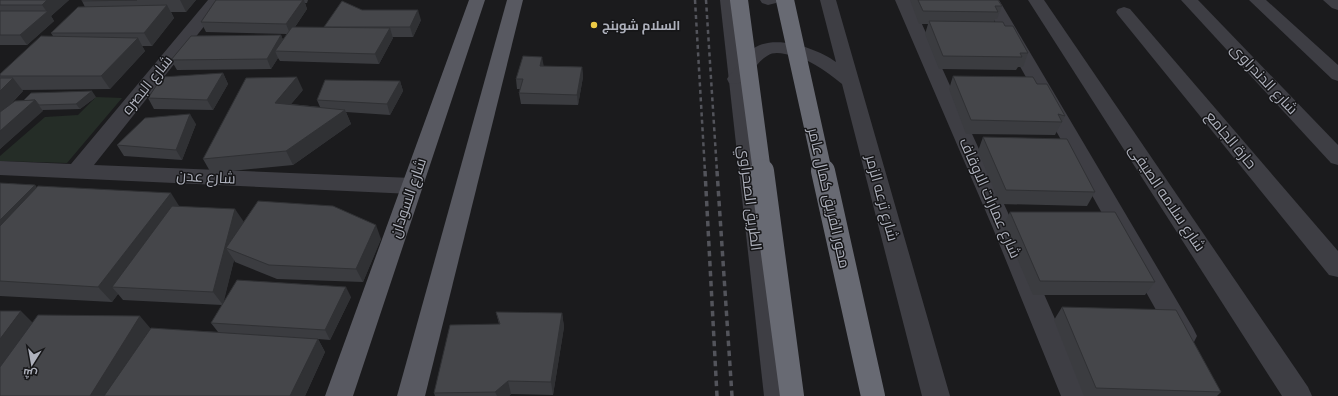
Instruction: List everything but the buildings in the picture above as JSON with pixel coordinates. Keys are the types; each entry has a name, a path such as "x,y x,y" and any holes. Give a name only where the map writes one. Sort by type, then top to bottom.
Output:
{"highway":[{"path":"739,0 792,396"},
{"name":"محور الفريق كمال عامر","path":"785,0 873,396"}],"main road":[{"name":"شارع السودان","path":"339,396 477,0"},
{"path":"411,396 515,0"}],"street":[{"name":"شارع البصره","path":"77,171 217,0"},
{"name":"شارع ترعه الزمر","path":"828,0 936,396"},
{"name":"شارع عمارات الاوقاف","path":"904,0 1003,226 1075,396"},
{"path":"991,0 1194,355"},
{"name":"شارع سلامه الصيفى","path":"1036,0 1298,396"},
{"name":"شارع الدندراوى","path":"1189,0 1338,158"},
{"path":"1257,0 1338,75"},
{"path":"1331,0 1338,5"},
{"name":"حارة الجامع","path":"1124,12 1338,268"},
{"path":"736,78 760,52 775,47 804,52 823,61 850,80"},
{"name":"شارع عدن","path":"0,168 412,186"}],"lane":[{"name":"الطريق الصحراوي","path":"726,0 775,396"}],"shaded area":[{"path":"96,97 122,98 67,163 0,161 0,156 45,117 78,115"}],"railway":[{"path":"695,0 705,172"},
{"path":"706,0 717,172"},
{"path":"705,171 717,396"},
{"path":"717,171 732,396"}],"place":[{"name":"السلام شوبنج","path":"594,25"}]}
